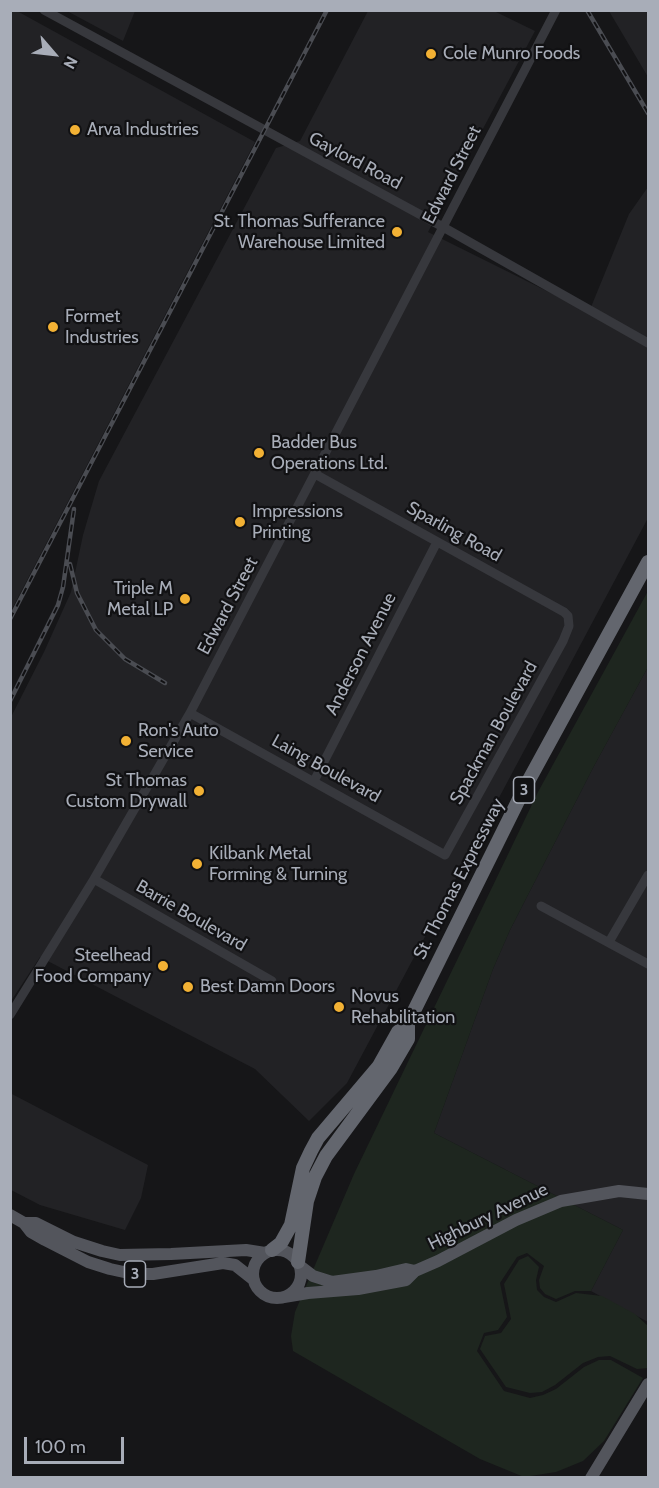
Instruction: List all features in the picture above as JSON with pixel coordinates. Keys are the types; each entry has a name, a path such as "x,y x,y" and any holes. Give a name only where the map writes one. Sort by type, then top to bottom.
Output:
{"highway":[{"name":"St. Thomas Expressway","path":"268,1252 281,1243 291,1225 303,1168 318,1138 379,1066 398,1032 408,1023 524,789 648,562"},
{"name":"St. Thomas Expressway","path":"299,1264 307,1201 315,1177 326,1156 391,1068 408,1039 408,1023"}],"main road":[{"name":"Highbury Avenue","path":"284,1297 406,1281 415,1271 516,1220 561,1201 619,1191 648,1194"},
{"name":"3","path":"10,1215 24,1223 31,1232 55,1245 88,1262 110,1269 133,1274 153,1274 223,1263 235,1265 254,1280"},
{"name":"3","path":"24,1223 36,1223 81,1245 120,1255 246,1250 268,1252"},
{"path":"280,1250 288,1252 299,1264 300,1280 297,1288 284,1297 269,1297 262,1293 254,1280 255,1265 268,1252 280,1250"},
{"name":"Highbury Avenue","path":"299,1264 314,1276 332,1282 406,1269 415,1271"},
{"path":"591,1478 648,1384"}],"street":[{"name":"Gaylord Road","path":"44,10 443,227 648,343"},
{"name":"Edward Street","path":"10,1015 94,879 190,713 556,10"},
{"name":"Sparling Road","path":"315,474 564,612 568,616 569,626"},
{"name":"Anderson Avenue","path":"314,781 437,542"},
{"name":"Spackman Boulevard","path":"446,855 563,641 569,626"},
{"name":"Laing Boulevard","path":"190,713 446,855"},
{"path":"609,942 648,875"},
{"name":"Barrie Boulevard","path":"94,879 272,981"},
{"path":"542,906 648,964"}],"shaded area":[{"path":"10,11 17,11 255,142 11,611"},
{"path":"67,11 135,11 123,41"},
{"path":"368,11 494,11 535,31 428,232 589,312 629,214 648,187 648,518 347,1083 309,1121 255,1069 40,957 11,1001 11,717 71,592 83,535 99,481 276,148 300,141"},
{"path":"609,11 648,11 648,77"},
{"path":"648,591 648,667 594,766 510,930 493,969 434,1133 623,1230 591,1291 575,1291 556,1299 545,1294 540,1288 539,1280 544,1266 527,1253 517,1257 500,1283 507,1317 498,1330 484,1333 477,1351 504,1391 530,1398 543,1395 556,1389 584,1367 599,1360 611,1360 643,1378 604,1441 583,1461 556,1472 524,1477 480,1459 293,1351 291,1336 295,1312 354,1174 538,792"},
{"path":"648,667 648,1322 591,1291 623,1230 434,1133 493,969 510,930 594,766"},
{"path":"10,1093 148,1165 141,1198 125,1230 40,1205 11,1190"},
{"path":"528,1256 539,1267 536,1280 537,1290 544,1297 556,1302 576,1293 602,1296 635,1314 648,1326 648,1368 637,1369 610,1356 598,1357 583,1363 542,1392 530,1393 506,1387 480,1349 485,1336 501,1333 511,1319 504,1284 519,1260"}],"railway":[{"path":"10,619 327,10"},
{"path":"587,10 648,113"},
{"path":"10,701 58,605 63,587 74,509"},
{"path":"70,564 77,593 96,630 125,659 165,683"}],"place":[{"name":"Cole Munro Foods","path":"431,54"},
{"name":"Arva Industries","path":"75,130"},
{"name":"St. Thomas Sufferance Warehouse Limited","path":"397,232"},
{"name":"Formet Industries","path":"53,327"},
{"name":"Badder Bus Operations Ltd.","path":"259,453"},
{"name":"Impressions Printing","path":"240,522"},
{"name":"Triple M Metal LP","path":"185,599"},
{"name":"Ron's Auto Service","path":"126,741"},
{"name":"St Thomas Custom Drywall","path":"199,791"},
{"name":"Kilbank Metal Forming & Turning","path":"197,864"},
{"name":"Steelhead Food Company","path":"163,966"},
{"name":"Best Damn Doors","path":"188,987"},
{"name":"Novus Rehabilitation","path":"339,1007"}]}
